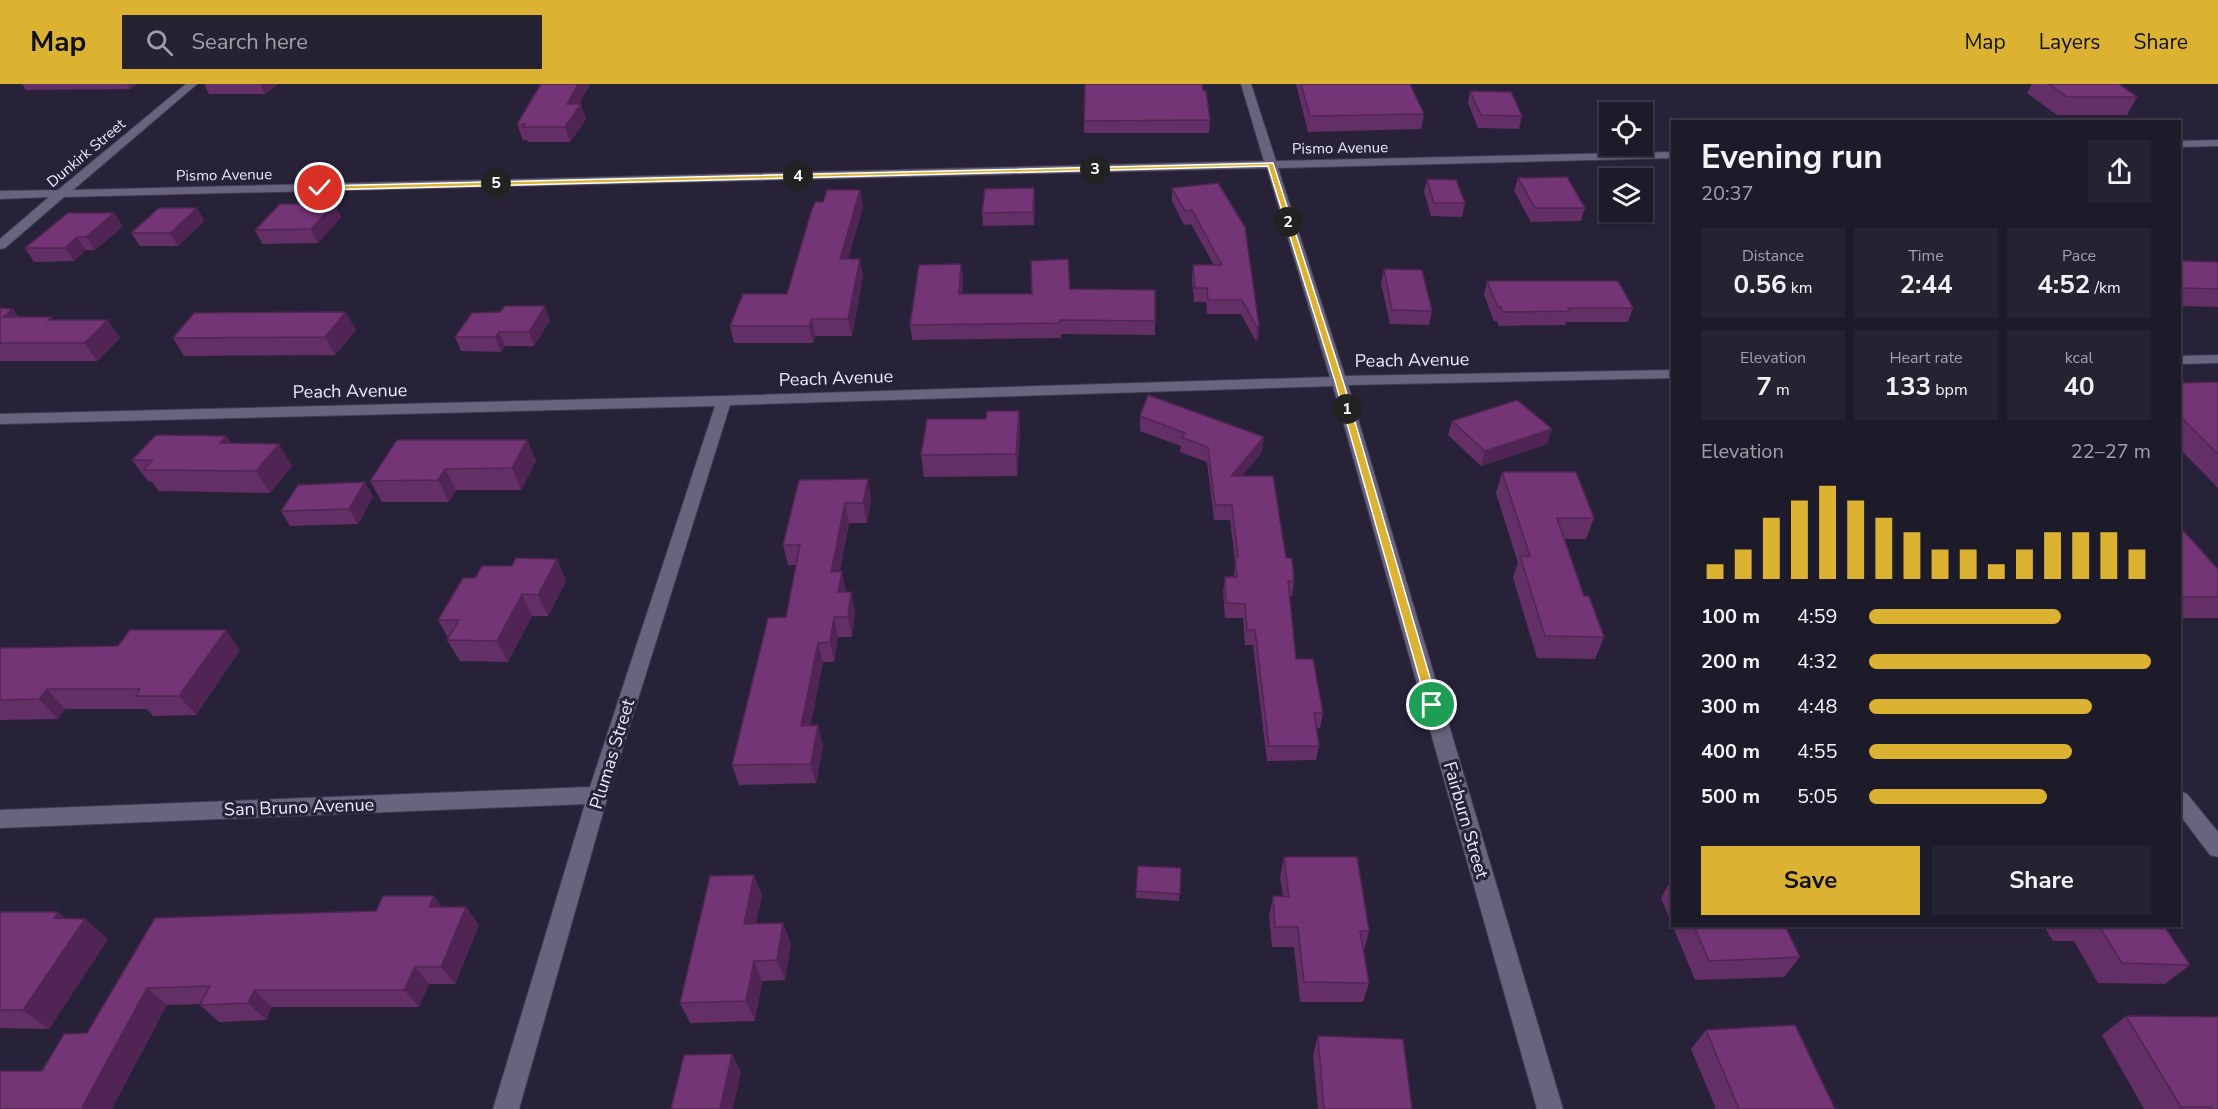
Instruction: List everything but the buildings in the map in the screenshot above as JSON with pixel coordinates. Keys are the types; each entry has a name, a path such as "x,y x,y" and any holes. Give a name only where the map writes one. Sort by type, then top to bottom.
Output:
{"street":[{"name":"Dunkirk Street","path":"0,245 192,84"},
{"name":"Fairburn Street","path":"1246,84 1339,381 1550,1109"},
{"path":"2181,144 2218,143"},
{"name":"Pismo Avenue","path":"0,195 1671,155"},
{"path":"2181,360 2218,359"},
{"name":"Peach Avenue","path":"0,419 724,401 1339,381 1671,374"},
{"name":"Plumas Street","path":"506,1109 598,795 724,401"},
{"name":"San Bruno Avenue","path":"0,819 598,795"},
{"path":"2181,801 2218,848"}],"route":[{"path":"320,188 1270,164 1339,381 1432,705"}]}
